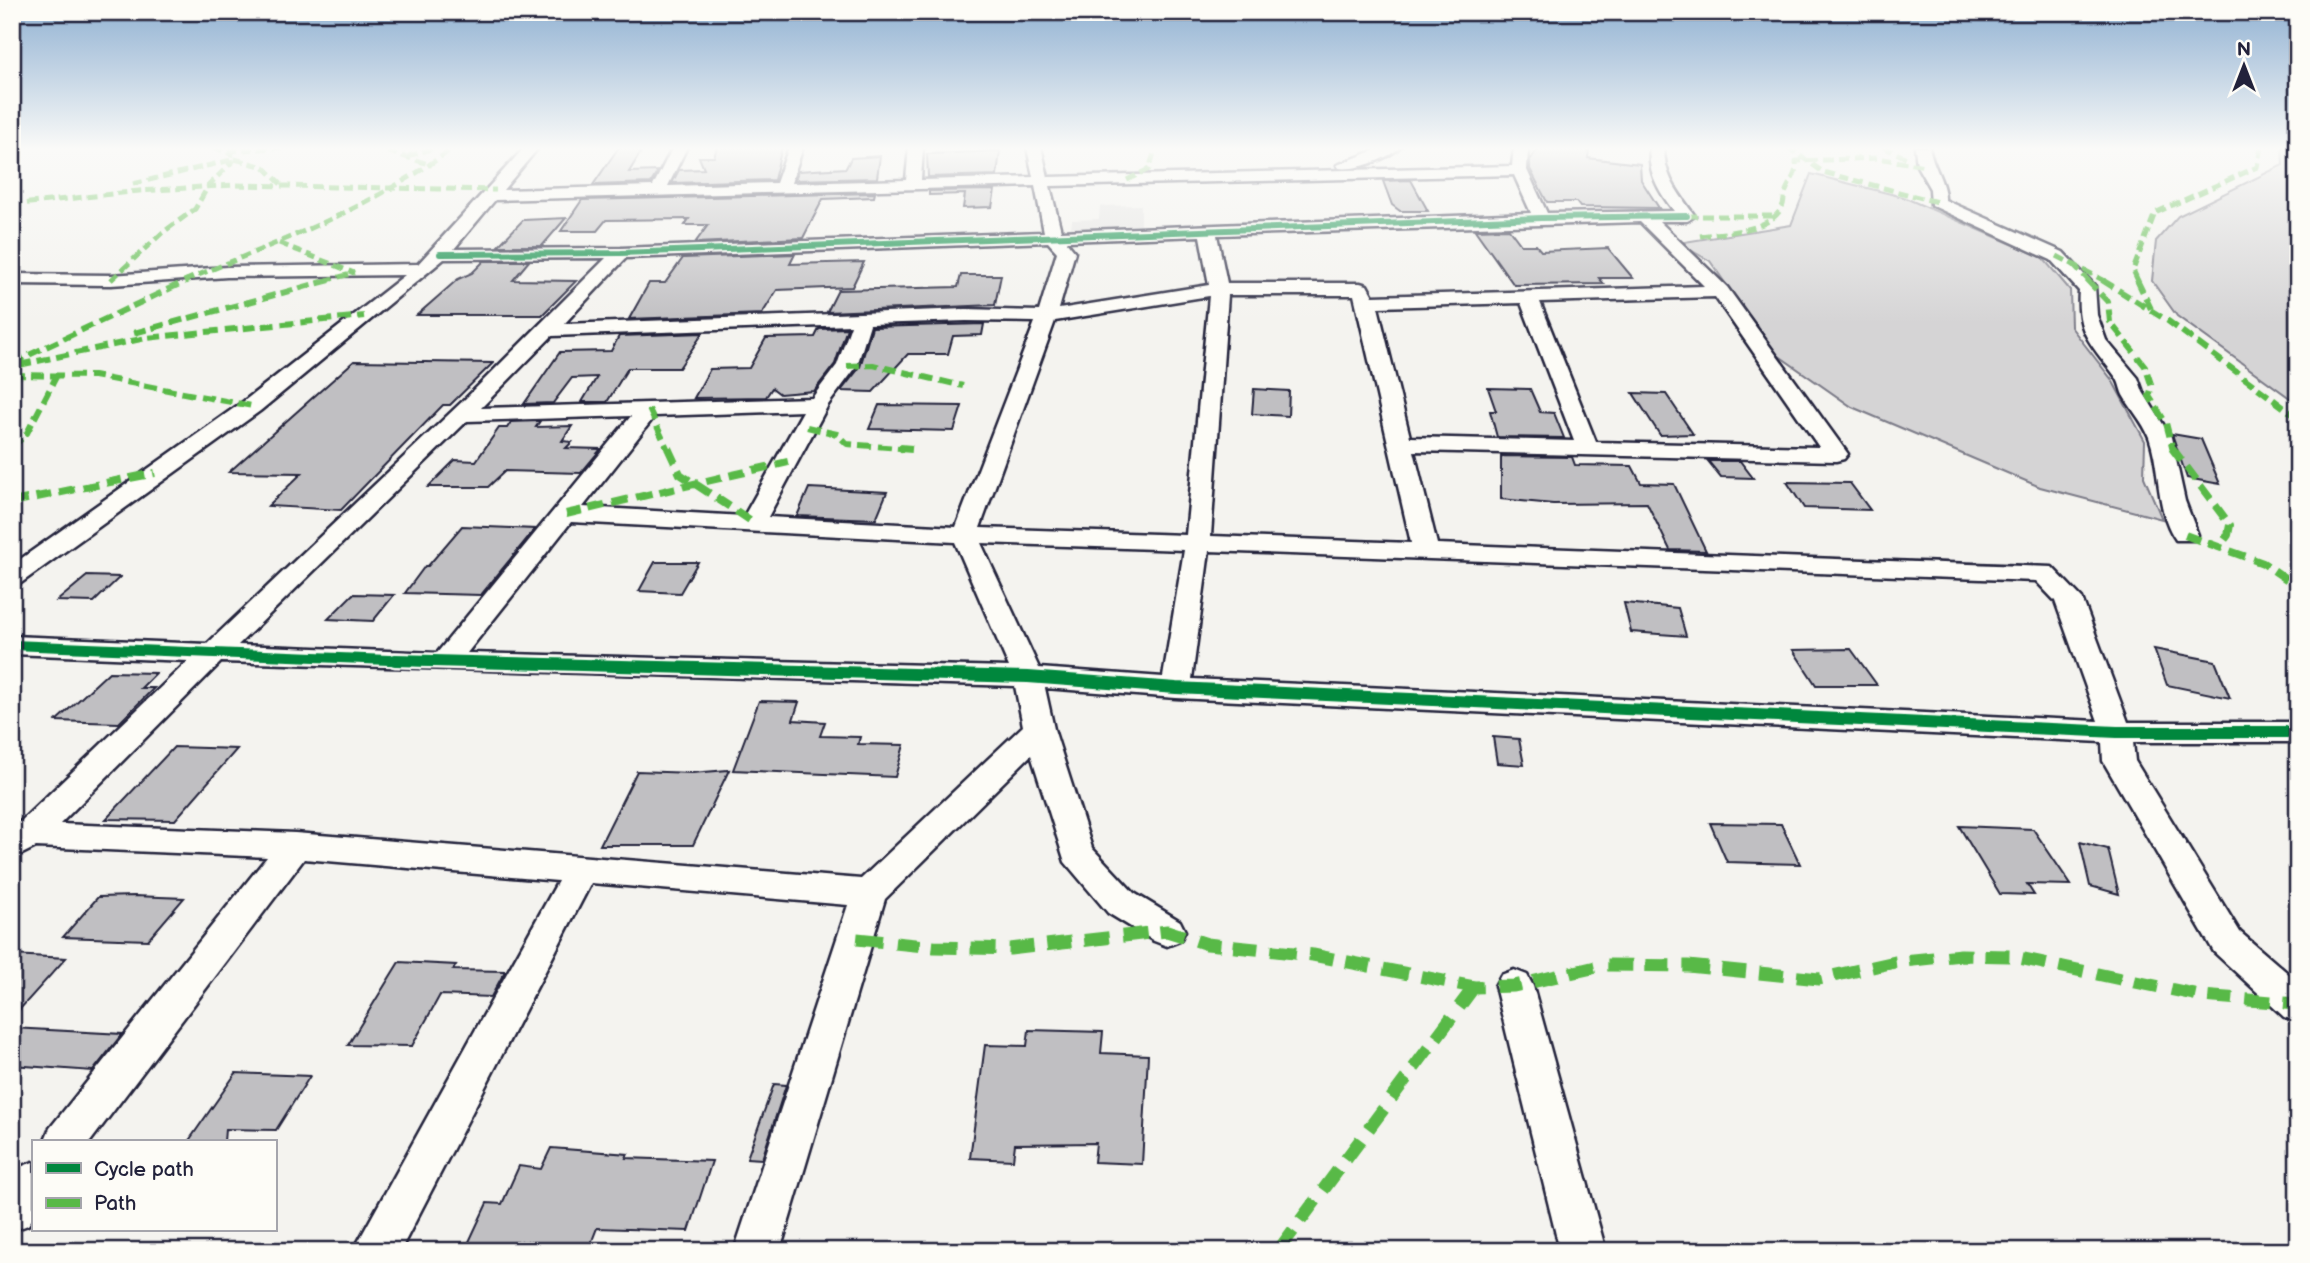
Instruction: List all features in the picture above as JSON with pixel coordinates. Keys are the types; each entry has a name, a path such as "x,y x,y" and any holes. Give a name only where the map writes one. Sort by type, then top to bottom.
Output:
{"street":[{"path":"12,577 252,405 423,269 440,254 482,206"},
{"path":"1048,206 1054,238 1066,252 1047,317 965,535 1028,677 1039,729 1077,853 1121,903 1167,931"},
{"path":"1535,206 1541,218"},
{"path":"440,254 621,253 1541,218 1687,216 1678,206"},
{"path":"1946,206 2057,256 2088,290 2087,315 2097,342 2128,378 2132,393 2160,437 2173,501 2185,535"},
{"path":"1401,444 1836,454 1720,292 1645,217"},
{"path":"1175,688 1198,542 1219,289 1208,232"},
{"path":"18,840 461,415 548,330 621,253"},
{"path":"12,279 111,280 227,272 423,269"},
{"path":"548,330 966,315 1047,317 1219,289 1360,289 1367,302 1426,552"},
{"path":"1367,302 1720,292"},
{"path":"1529,299 1588,449"},
{"path":"753,522 818,404 847,366 862,320"},
{"path":"461,415 818,404"},
{"path":"446,662 649,409"},
{"path":"566,514 965,535 2043,573 2068,598 2117,732 2119,761 2227,942 2297,1005"},
{"path":"12,645 446,662 1028,677 1175,688 2117,732 2298,732"},
{"path":"757,1251 857,939 869,893 1039,729"},
{"path":"18,840 295,846 869,893"},
{"path":"67,1140 295,846"},
{"path":"376,1251 582,868"},
{"path":"1514,986 1583,1251"},
{"path":"12,1210 32,1184"}],"shaded area":[{"path":"1100,206 1141,206 1141,225 1071,228 1072,220 1099,219"},
{"path":"1798,206 1924,206 2042,257 2070,290 2071,327 2112,380 2145,441 2144,477 2162,519 2040,487 1852,407 1772,351 1710,261 1678,243 1791,225"},
{"path":"2199,206 2298,206 2298,404 2177,316 2152,281 2156,241 2178,216"}],"building":[{"path":"578,206 819,206 803,238 695,243 708,225 685,225 689,219 606,220 597,231 561,231"},
{"path":"963,206 992,206 992,207"},
{"path":"1393,206 1425,206 1428,211 1400,211"},
{"path":"1658,206 1659,208 1580,207"},
{"path":"566,218 542,246 498,246 523,220"},
{"path":"1509,229 1521,245 1536,245 1541,251 1608,248 1633,278 1599,278 1604,284 1514,285 1475,230"},
{"path":"795,254 790,264 864,262 852,287 777,290 762,314 629,319 649,283 665,283 683,258"},
{"path":"484,261 529,261 513,280 576,281 542,315 417,315 458,279 472,273"},
{"path":"961,275 1001,275 995,305 827,312 838,290 958,287"},
{"path":"984,324 982,335 953,336 948,354 908,354 873,392 841,391 860,367 872,327"},
{"path":"847,328 835,364 814,391 780,394 772,388 766,397 694,398 710,369 749,368 766,338 815,337 819,329"},
{"path":"703,333 679,368 628,368 607,402 582,402 597,377 572,378 553,403 524,404 560,352 611,351 619,336"},
{"path":"354,361 493,363 450,405 443,405 341,510 268,506 302,473 229,472"},
{"path":"1488,388 1530,389 1540,412 1554,413 1564,438 1497,437 1490,411 1496,411"},
{"path":"1254,389 1289,391 1288,416 1252,414"},
{"path":"1633,393 1666,394 1693,434 1660,435"},
{"path":"879,405 962,406 954,431 869,429"},
{"path":"540,421 536,427 572,426 562,441 572,442 566,448 601,449 581,473 505,471 488,487 428,487 455,460 476,461 499,428 507,428 511,422"},
{"path":"2172,434 2201,439 2220,484 2187,478"},
{"path":"1501,456 1572,457 1575,465 1632,466 1641,483 1674,484 1706,551 1670,550 1647,503 1553,504 1501,499"},
{"path":"1708,461 1740,461 1753,478 1721,477"},
{"path":"1787,482 1850,483 1870,510 1804,508"},
{"path":"809,488 887,492 876,519 797,516"},
{"path":"462,526 535,529 481,595 405,593 425,566 428,566"},
{"path":"655,562 698,562 680,593 639,591"},
{"path":"87,576 120,577 94,602 57,601"},
{"path":"353,594 394,595 373,621 328,619"},
{"path":"1624,603 1678,608 1686,636 1631,632"},
{"path":"1851,649 1877,685 1816,685 1793,650"},
{"path":"2154,649 2215,661 2230,698 2167,685"},
{"path":"109,672 156,673 141,688 154,688 119,723 56,721"},
{"path":"759,701 799,702 793,720 825,722 820,736 860,737 858,744 904,745 895,777 733,770"},
{"path":"1493,737 1519,739 1524,765 1497,763"},
{"path":"174,747 237,749 175,820 106,819"},
{"path":"729,770 693,845 600,845 637,771 692,773"},
{"path":"1710,823 1781,824 1800,864 1727,862"},
{"path":"1959,826 2033,829 2071,885 2027,884 2034,895 2000,894"},
{"path":"2080,842 2108,849 2119,894 2090,886"},
{"path":"98,897 184,898 148,940 63,937"},
{"path":"12,955 66,958 12,1018"},
{"path":"399,962 456,965 453,970 505,971 491,997 440,995 412,1046 348,1045"},
{"path":"12,1028 122,1034 93,1071 12,1065"},
{"path":"1029,1030 1103,1032 1101,1053 1148,1055 1142,1164 1094,1162 1096,1143 1015,1144 1013,1160 970,1158 985,1045 1027,1046"},
{"path":"236,1073 310,1076 276,1130 225,1129 224,1140 189,1140"},
{"path":"774,1084 786,1085 762,1159 747,1158"},
{"path":"551,1148 628,1154 626,1158 712,1161 689,1231 597,1228 588,1251 467,1246 487,1203 502,1204 519,1166 541,1169"}],"marked path":[{"path":"111,280 162,233 197,206"},
{"path":"12,363 153,295 361,206"},
{"path":"1700,236 1757,226 1777,216 1783,206"},
{"path":"2153,313 2133,270 2155,213 2172,206"},
{"path":"1687,216 1773,216"},
{"path":"279,243 354,273"},
{"path":"2057,256 2168,321 2278,406 2298,418"},
{"path":"2073,264 2108,302 2110,322 2145,366 2152,387 2149,396 2166,423 2172,448 2230,525 2228,535 2219,547"},
{"path":"134,333 354,273"},
{"path":"19,365 146,338 364,316"},
{"path":"847,366 873,365 963,386"},
{"path":"12,375 94,376 252,406"},
{"path":"12,448 27,433 57,375"},
{"path":"649,409 680,474 753,522"},
{"path":"807,427 837,434 847,444 912,449"},
{"path":"566,514 788,462"},
{"path":"12,502 155,473"},
{"path":"2185,535 2263,563 2298,587"},
{"path":"857,939 934,947 1010,949 1167,931 1207,944 1313,955 1474,987 1514,986 1605,965 1688,966 1819,979 1895,962 1961,955 2010,956 2203,996 2296,1004"},
{"path":"1278,1251 1474,987"}],"cycle path":[{"path":"440,254 621,253 1541,218 1687,216"},
{"path":"12,645 445,662 1028,677 1176,688 2117,732 2298,732"}]}
